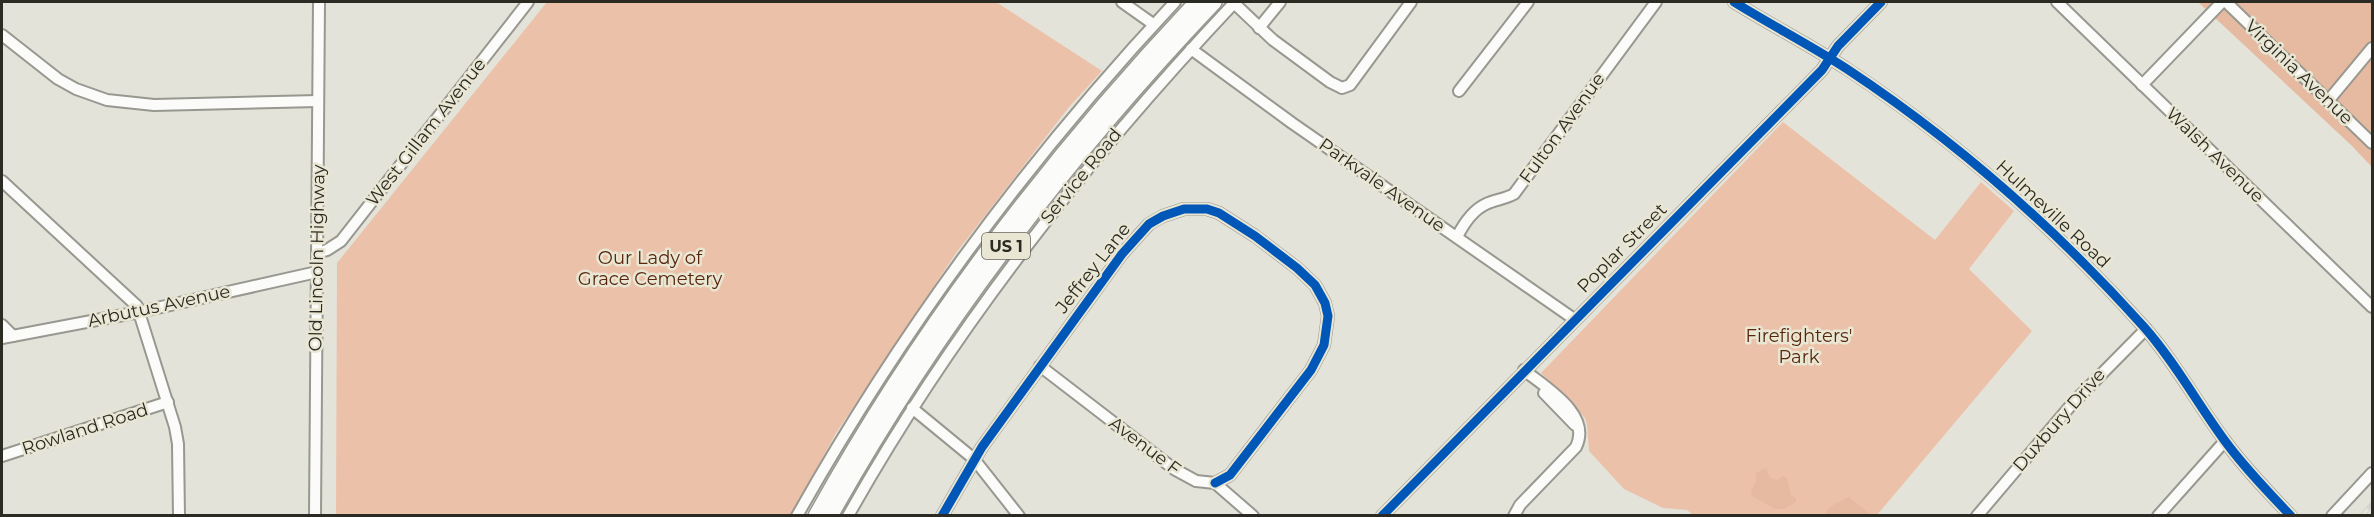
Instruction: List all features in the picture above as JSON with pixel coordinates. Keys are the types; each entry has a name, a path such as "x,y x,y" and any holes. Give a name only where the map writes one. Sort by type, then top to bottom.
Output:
{"highway":[{"name":"US 1","path":"816,516 883,401 977,264 1034,189 1100,109 1197,2"},
{"name":"US 1","path":"830,516 922,364 1011,238 1109,117 1214,2"}],"street":[{"name":"Old Lincoln Highway","path":"315,516 319,2"},
{"name":"West Gillam Avenue","path":"317,253 341,241 528,2"},
{"path":"1122,2 1153,24"},
{"path":"797,516 870,393 958,262 1054,138 1153,24 1175,2"},
{"path":"1235,2 1259,28 1330,82 1342,88 1350,86 1411,2"},
{"name":"Service Road","path":"848,516 912,408 964,330 1050,214 1121,127 1235,2"},
{"path":"1259,28 1280,2"},
{"path":"1459,91 1528,2"},
{"name":"Fulton Avenue","path":"1457,237 1462,227 1478,209 1487,203 1514,194 1656,2"},
{"name":"Hulmeville Road","path":"1734,2 1831,59 1891,100 1996,182 2048,228 2146,329 2173,362 2225,441 2291,516"},
{"name":"Poplar Street","path":"1383,516 1831,59 1838,46 1881,2"},
{"name":"Walsh Avenue","path":"2057,2 2373,307"},
{"path":"2142,85 2224,2"},
{"name":"Virginia Avenue","path":"2224,2 2373,143"},
{"path":"2,35 58,79 76,89 107,100 154,105 318,101"},
{"path":"2328,101 2373,48"},
{"name":"Parkvale Avenue","path":"1191,49 1292,123 1574,319"},
{"path":"2,182 130,298 139,312 168,402 178,444 179,516"},
{"name":"Jeffrey Lane","path":"942,516 974,459 1122,254 1149,224 1163,216 1190,208 1207,209 1230,219 1297,268 1315,285 1325,303 1329,325 1324,345 1311,370 1236,467 1225,478 1215,483"},
{"name":"Arbutus Avenue","path":"2,338 139,312 317,272"},
{"path":"2,325 13,336"},
{"name":"Duxbury Drive","path":"1977,516 2072,404 2146,329"},
{"name":"Avenue F","path":"1040,366 1174,469 1196,481 1215,483 1254,516"},
{"path":"1514,516 1520,505 1576,447 1580,440 1580,429 1559,411 1524,370"},
{"name":"Rowland Road","path":"2,456 168,402"},
{"path":"912,408 974,459 1019,516"},
{"path":"2158,516 2225,441"},
{"path":"2332,516 2373,473"}],"green space":[{"name":"Our Lady of Grace Cemetery","path":"547,2 996,2 1102,71 1069,107 956,253 836,433 792,515 336,516 337,263"},
{"name":"Firefighters' Park","path":"1783,122 1935,240 1981,182 2014,211 1969,269 2032,331 1877,515 1694,516 1687,510 1663,508 1624,489 1589,451 1585,418 1541,373"}],"shaded area":[{"path":"2198,2 2372,2 2372,167 2351,145"},
{"path":"1766,468 1770,478 1777,480 1783,476 1787,478 1791,495 1796,498 1796,502 1784,509 1775,509 1752,496 1751,490 1756,482 1756,473"},
{"path":"1849,497 1871,515 1825,515 1832,506"}],"railway":[{"path":"2362,516 2372,504"}],"cycle path":[{"path":"1734,2 1833,60 1887,97 1966,156 2040,221 2076,255 2144,327 2166,354 2232,451 2291,516"},
{"path":"1382,516 1822,70 1838,46 1881,2"},
{"path":"942,516 982,447 1122,254 1149,224 1163,216 1184,209 1207,209 1219,213 1255,236 1315,285 1325,303 1328,316 1324,345 1311,370 1230,475 1215,483"}]}
